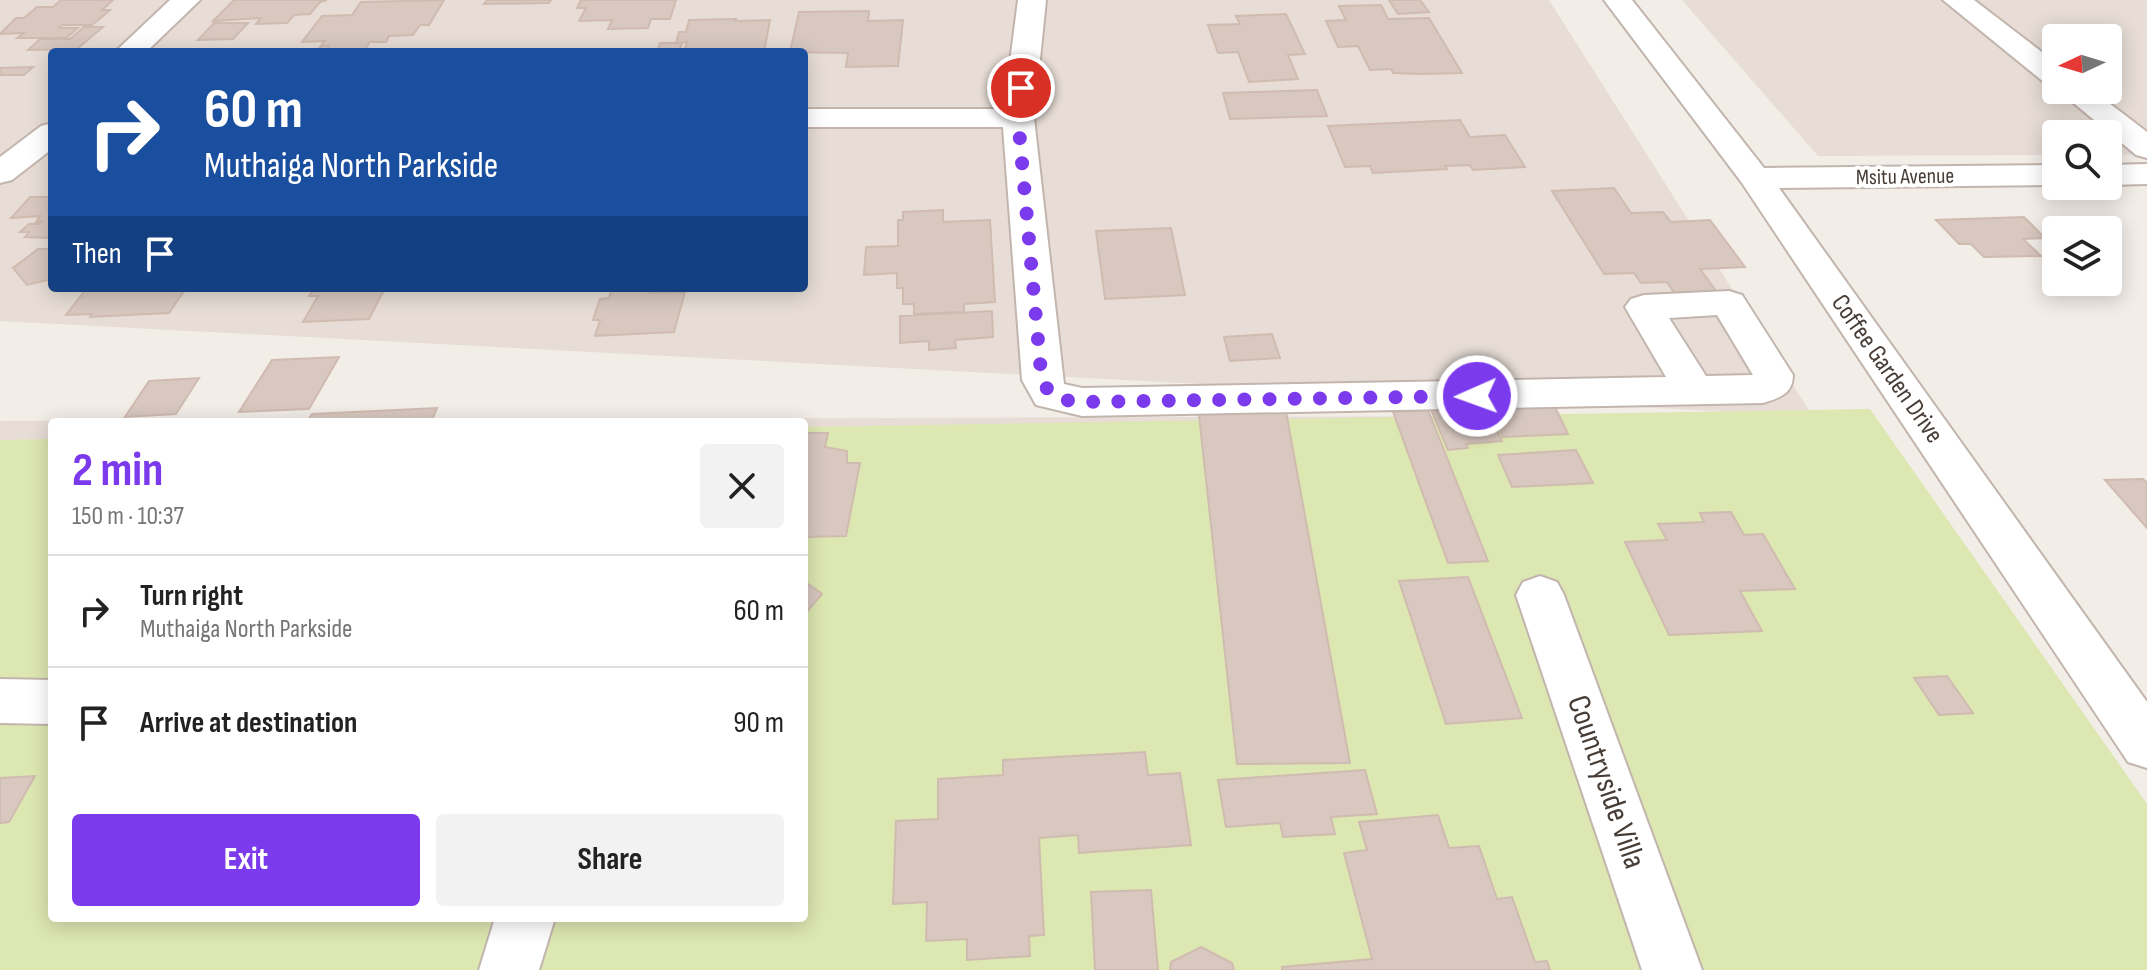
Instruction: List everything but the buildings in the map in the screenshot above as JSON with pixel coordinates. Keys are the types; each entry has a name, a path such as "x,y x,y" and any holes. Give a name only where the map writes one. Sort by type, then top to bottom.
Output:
{"street":[{"path":"133,48 186,0"},
{"path":"1032,0 1018,118 1042,380 1050,395 1082,402 1446,397 1693,389"},
{"name":"Coffee Garden Drive","path":"1618,0 1755,178 2147,745"},
{"path":"1957,0 2042,66"},
{"path":"2091,104 2147,148"},
{"path":"808,118 1018,118"},
{"path":"0,173 48,136"},
{"path":"2122,175 2147,174"},
{"name":"Msitu Avenue","path":"1755,178 2042,175"},
{"name":"Countryside Villa","path":"1540,595 1672,970"},
{"path":"0,701 48,702"},
{"path":"509,970 524,922"}],"shaded area":[{"path":"0,0 1549,0 1812,415 2147,970 0,970 0,421 48,421 48,922 808,922 808,418 1791,415 0,321"},
{"path":"1682,0 2147,0 2147,154 2122,155 2122,120 2042,120 2042,155 1818,156"}],"green space":[{"path":"1870,409 2147,804 2147,970 0,970 0,440 48,439 48,922 808,922 808,427"}],"route":[{"path":"1021,88 1018,118 1039,351 1042,380 1050,395 1082,402 1477,396"}]}
